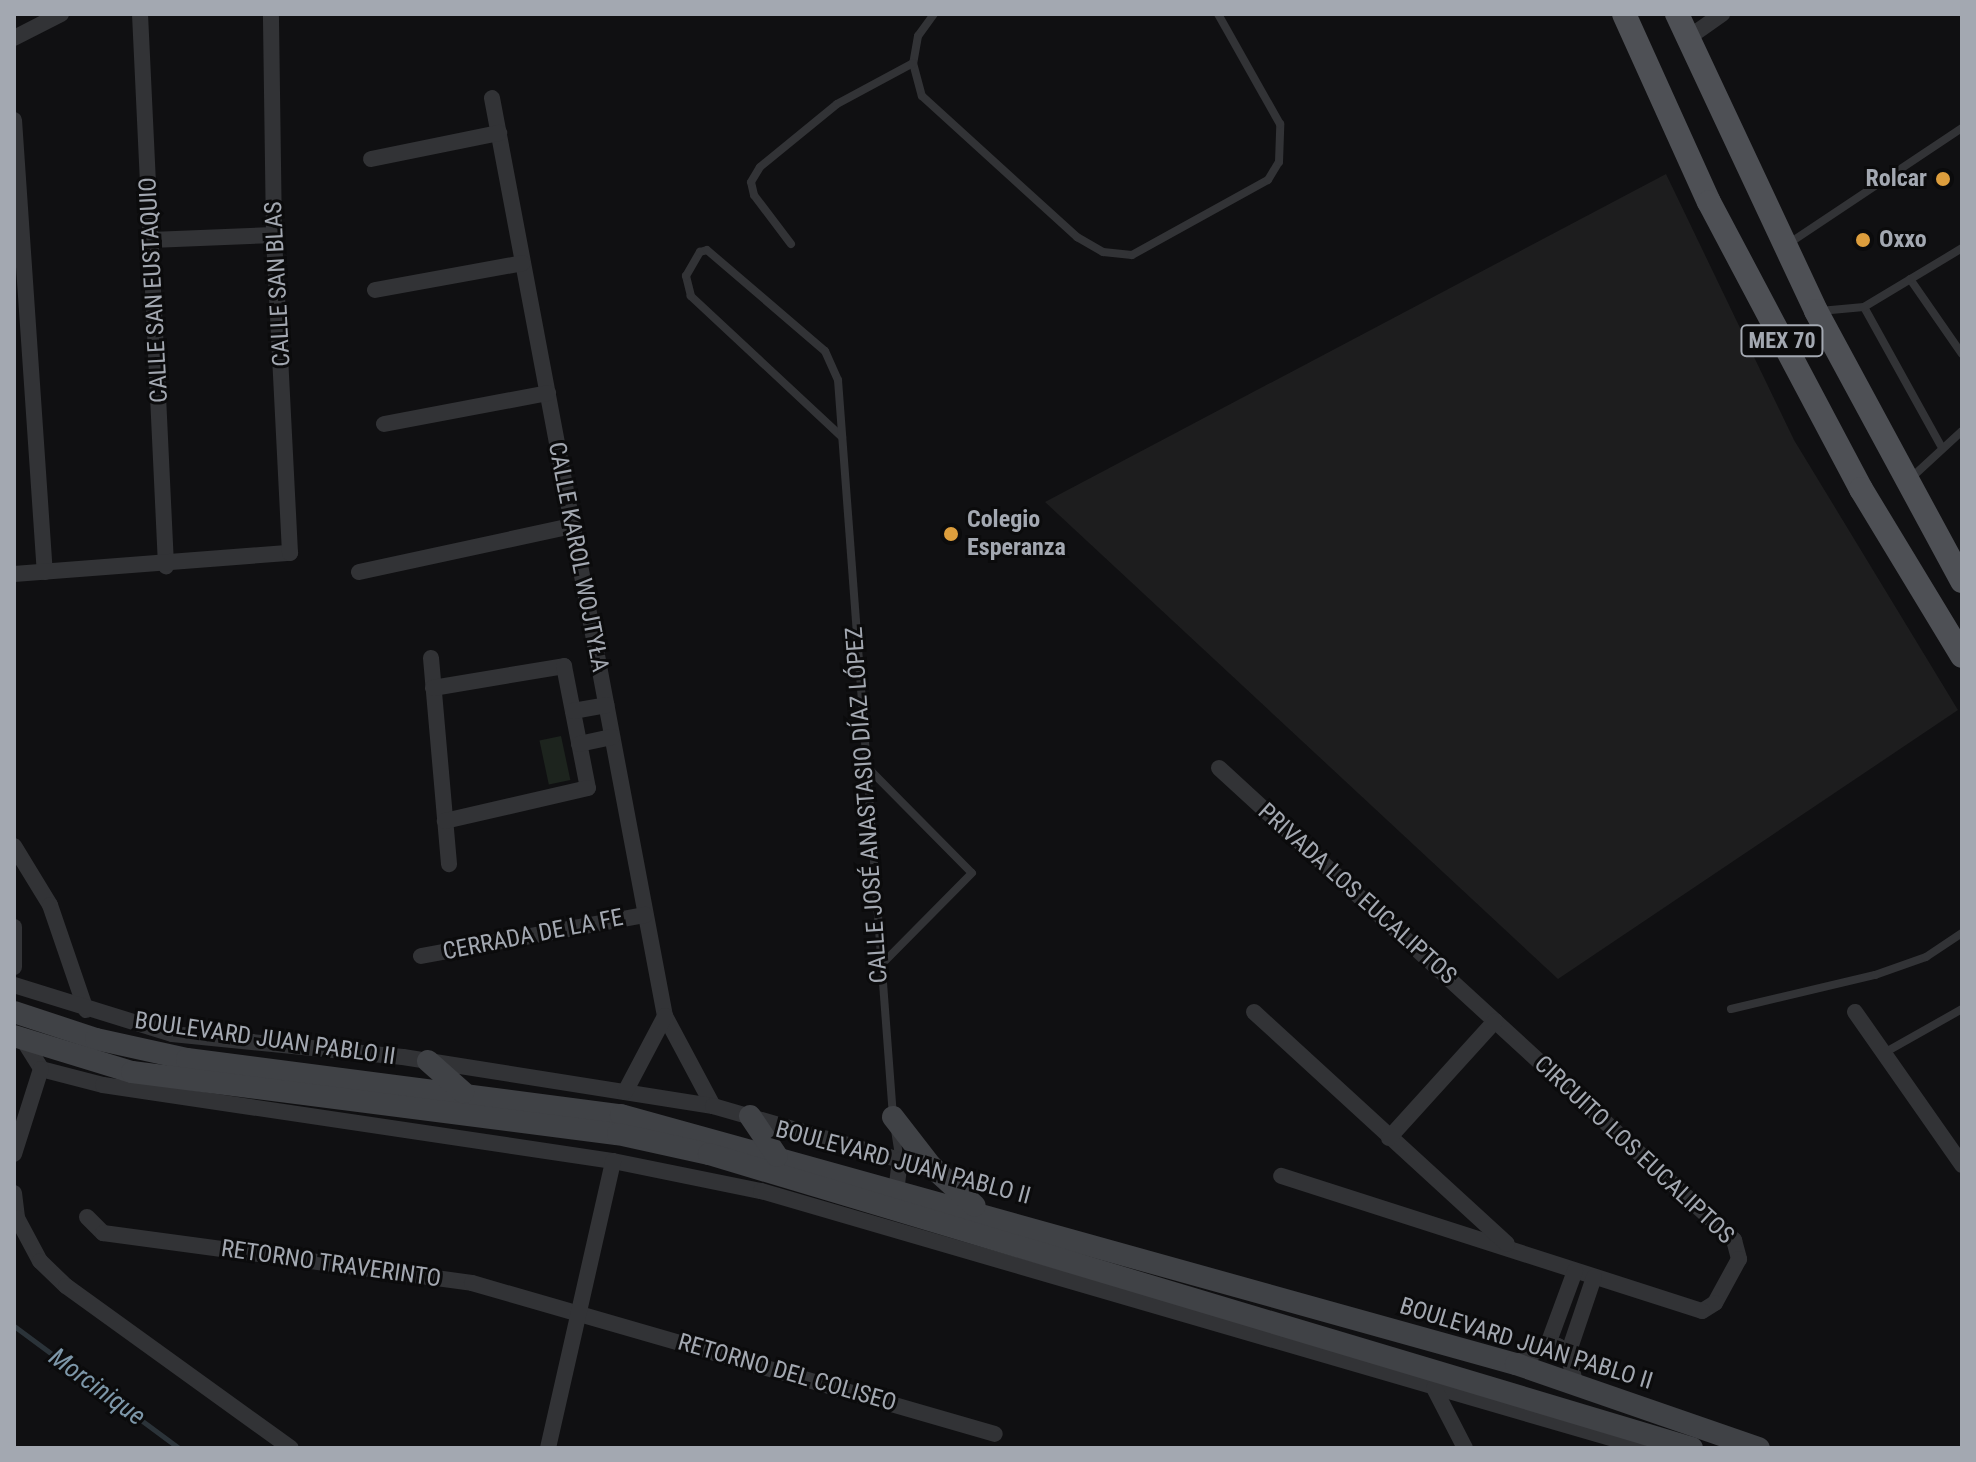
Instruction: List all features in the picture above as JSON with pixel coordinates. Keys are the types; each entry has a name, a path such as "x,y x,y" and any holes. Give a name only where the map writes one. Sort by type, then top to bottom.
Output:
{"main road":[{"name":"MEX 70","path":"1624,14 1709,202 1861,489 1962,656"},
{"name":"MEX 70","path":"1677,14 1816,311 1905,485 1960,575"},
{"name":"BOULEVARD JUAN PABLO II","path":"14,1012 96,1039 187,1059 463,1092 621,1115 777,1156 1147,1281 1692,1448"},
{"name":"BOULEVARD JUAN PABLO II","path":"18,1037 132,1072 618,1134 895,1196 982,1212 1516,1364 1759,1448"},
{"path":"428,1061 463,1092"},
{"path":"750,1116 777,1156"},
{"path":"893,1117 931,1166 982,1212"},
{"path":"1111,1291 1147,1281"}],"street":[{"path":"14,38 61,14"},
{"name":"CALLE SAN EUSTAQUIO","path":"140,14 166,566"},
{"name":"CALLE SAN BLAS","path":"166,566 290,553 274,235 271,14"},
{"path":"1688,38 1722,14"},
{"name":"CALLE KAROL WOJTYŁA","path":"492,98 665,1016 713,1106"},
{"path":"14,120 45,572"},
{"path":"371,159 499,133"},
{"path":"151,240 274,235"},
{"path":"375,290 523,263"},
{"path":"384,424 548,393"},
{"path":"359,572 572,526"},
{"path":"14,574 166,566"},
{"path":"431,658 449,864"},
{"path":"433,688 564,666 588,788 445,821"},
{"path":"573,711 606,705"},
{"path":"579,744 612,737"},
{"name":"PRIVADA LOS EUCALIPTOS","path":"1219,768 1495,1021"},
{"path":"15,851 50,905 86,1010"},
{"name":"CERRADA DE LA FE","path":"421,956 645,915"},
{"path":"14,927 14,967"},
{"path":"14,985 86,1010 172,1034 428,1061 713,1106 900,1160"},
{"path":"1254,1012 1389,1138 1495,1021"},
{"path":"1855,1012 1962,1165"},
{"path":"625,1092 665,1016"},
{"name":"CIRCUITO LOS EUCALIPTOS","path":"1389,1138 1512,1249 1702,1311 1715,1303 1740,1249 1495,1021"},
{"path":"172,1034 187,1059"},
{"path":"18,1037 41,1069 103,1085 613,1161 761,1191 1645,1448"},
{"path":"14,1154 41,1069"},
{"name":"CALLE JOSÉ ANASTASIO DÍAZ LÓPEZ","path":"889,1229 900,1160"},
{"path":"548,1448 613,1161"},
{"path":"1281,1176 1512,1249"},
{"path":"14,1193 17,1218 40,1261 66,1286 291,1448"},
{"name":"RETORNO TRAVERINTO","path":"87,1217 103,1233 472,1283 579,1313"},
{"path":"1516,1364 1548,1344 1575,1271"},
{"path":"1576,1385 1568,1354 1594,1277"},
{"name":"RETORNO DEL COLISEO","path":"579,1313 995,1434"},
{"path":"1548,1344 1568,1354"},
{"path":"1434,1388 1465,1448"}],"lane":[{"path":"934,14 918,36 913,63 922,96 1077,237 1103,252 1132,255 1268,180 1279,162 1280,124 1218,14"},
{"path":"791,244 754,195 751,182 760,167 837,104 913,63"},
{"path":"1784,247 1962,128"},
{"path":"1816,311 1864,307 1962,248"},
{"name":"CALLE JOSÉ ANASTASIO DÍAZ LÓPEZ","path":"842,437 691,296 686,276 700,252 707,250 825,351 838,380 842,437 878,968 900,1160"},
{"path":"1910,279 1962,354"},
{"path":"1864,307 1941,446"},
{"path":"1905,485 1941,446 1962,431"},
{"path":"864,764 972,873 878,968"},
{"path":"1731,1009 1875,975 1926,957 1962,933"},
{"path":"1883,1053 1962,1009"}],"shaded area":[{"path":"1666,174 1794,440 1958,710 1558,979 1045,502"},
{"path":"561,736 570,780 549,785 539,741"}],"waterway":[{"name":"Morcinique","path":"14,1326 179,1448"}],"place":[{"name":"Rolcar","path":"1943,179"},
{"name":"Oxxo","path":"1863,240"},
{"name":"Colegio Esperanza","path":"951,534"}]}
